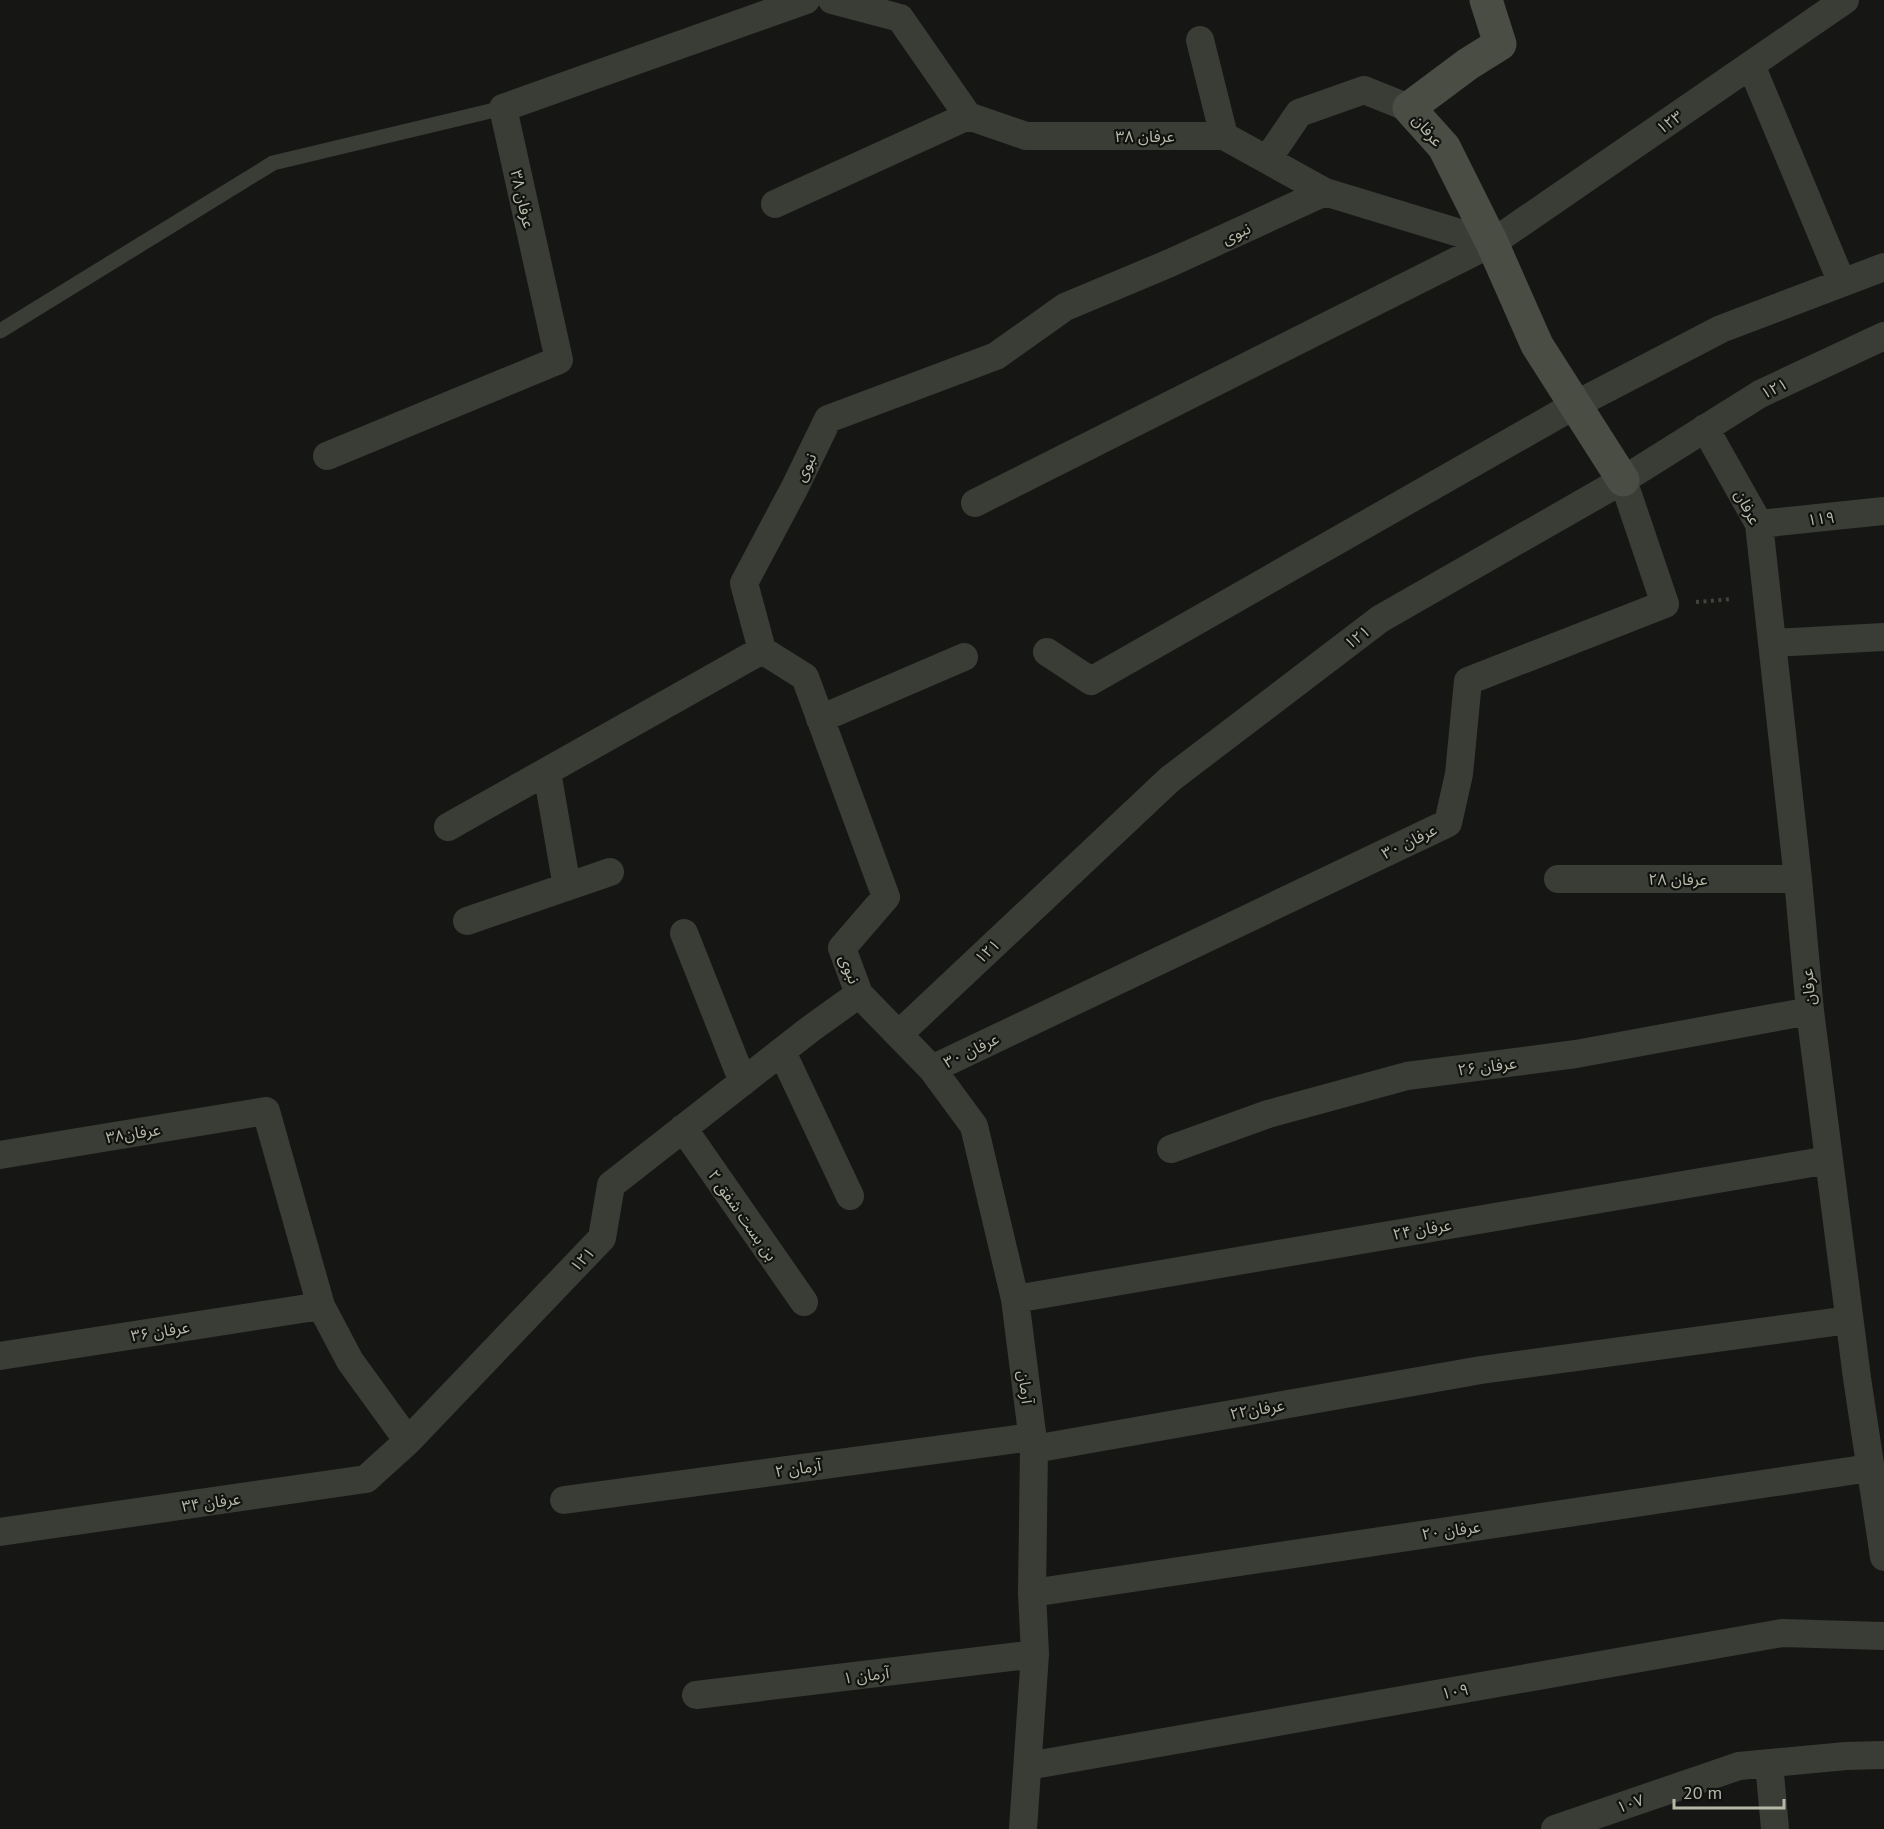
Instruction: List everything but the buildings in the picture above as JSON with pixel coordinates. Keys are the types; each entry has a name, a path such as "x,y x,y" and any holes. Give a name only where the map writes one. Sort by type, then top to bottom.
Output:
{"street":[{"path":"503,108 806,0"},
{"path":"776,204 968,116 900,18 832,0"},
{"name":"عرفان","path":"1486,0 1500,44 1468,64 1409,108 1444,147 1492,243 1536,345 1623,480"},
{"name":"۱۲۳","path":"975,503 1492,243 1751,65 1829,4"},
{"path":"1200,40 1224,136"},
{"path":"1751,65 1842,283"},
{"path":"1267,160 1299,114 1364,90 1409,108"},
{"name":"عرفان ۳۸","path":"327,456 559,360 503,108"},
{"name":"عرفان ۳۸","path":"968,116 1026,136 1224,136 1325,192 1492,243"},
{"name":"نبوی","path":"859,994 842,948 886,897 805,677 762,650 744,583 795,487 828,418 996,356 1065,307 1170,263 1325,192"},
{"path":"1047,652 1091,681 1575,405 1721,329 1884,267"},
{"name":"۱۲۱","path":"899,1034 1179,772 1380,619 1623,480 1760,394 1884,336"},
{"name":"عرفان","path":"1705,428 1759,524 1798,879 1810,1011 1849,1320 1874,1426 1870,1468 1884,1557"},
{"path":"1623,480 1665,604"},
{"name":"۱۱۹","path":"1759,524 1884,511"},
{"name":"عرفان ۳۰","path":"932,1069 1448,822 1460,774 1468,681 1665,604"},
{"path":"1772,643 1884,637"},
{"path":"448,827 762,650"},
{"path":"820,718 964,657"},
{"path":"547,772 567,886"},
{"path":"467,921 609,872"},
{"name":"عرفان ۲۸","path":"1558,879 1798,879"},
{"path":"684,933 743,1082"},
{"name":"۱۲۱","path":"408,1441 602,1238 611,1185 859,994"},
{"name":"آرمان","path":"859,994 932,1069 974,1126 1015,1299 1033,1443 1032,1593 1035,1654 1023,1829"},
{"name":"عرفان ۲۶","path":"1171,1149 1268,1114 1407,1076 1576,1054 1810,1011"},
{"path":"782,1052 850,1196"},
{"name":"عرفان۳۸","path":"0,1155 266,1111 321,1306"},
{"name":"بن بست شفق ۲","path":"683,1128 804,1302"},
{"name":"عرفان ۲۴","path":"1015,1299 1829,1160"},
{"path":"321,1306 350,1361 408,1441"},
{"name":"عرفان ۳۶","path":"0,1356 321,1306"},
{"name":"عرفان۲۲","path":"1033,1443 1480,1370 1849,1320"},
{"name":"عرفان ۳۴","path":"0,1532 366,1479 408,1441"},
{"name":"آرمان ۲","path":"564,1500 1033,1443"},
{"name":"عرفان ۲۰","path":"1032,1593 1870,1468"},
{"name":"۱۰۹","path":"1028,1766 1782,1633 1884,1635"},
{"name":"آرمان ۱","path":"696,1695 1035,1654"},
{"name":"۱۰۷","path":"1554,1829 1739,1766 1846,1756 1884,1755"},
{"path":"1769,1763 1775,1829"}],"lane":[{"path":"0,331 273,163 503,108"}],"path":[{"path":"1665,604 1767,596"}]}
